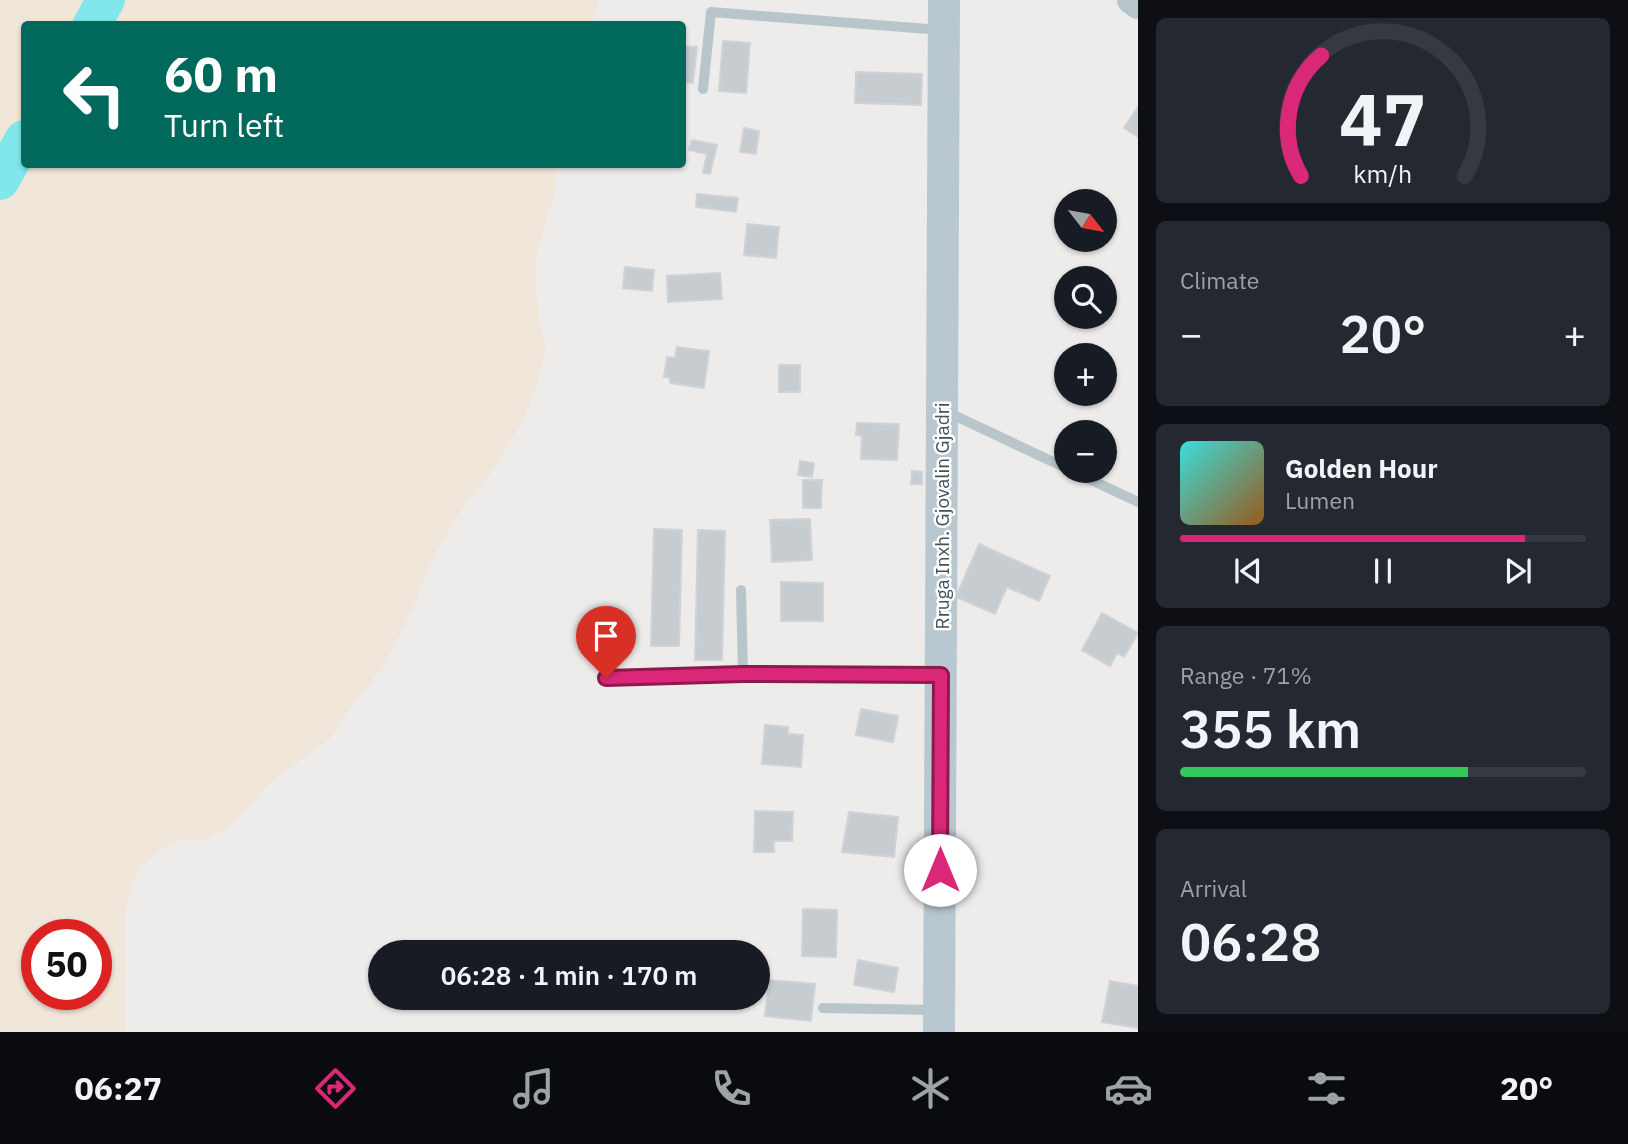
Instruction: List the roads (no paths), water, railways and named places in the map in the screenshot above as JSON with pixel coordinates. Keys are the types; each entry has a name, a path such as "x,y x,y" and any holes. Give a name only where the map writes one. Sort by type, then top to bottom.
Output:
{"main road":[{"name":"Rruga Inxh. Gjovalin Gjadri","path":"943,1025 941,675 944,15"}],"street":[{"path":"1131,0 1138,5"}],"lane":[{"path":"703,89 711,12 944,15"},
{"path":"942,410 1054,462"},
{"path":"1098,483 1138,502"},
{"path":"741,590 743,674"},
{"path":"606,678 743,674 941,675"},
{"path":"823,1007 943,1025"}],"waterway":[{"path":"94,21 106,0"},
{"path":"0,181 21,144"}]}
